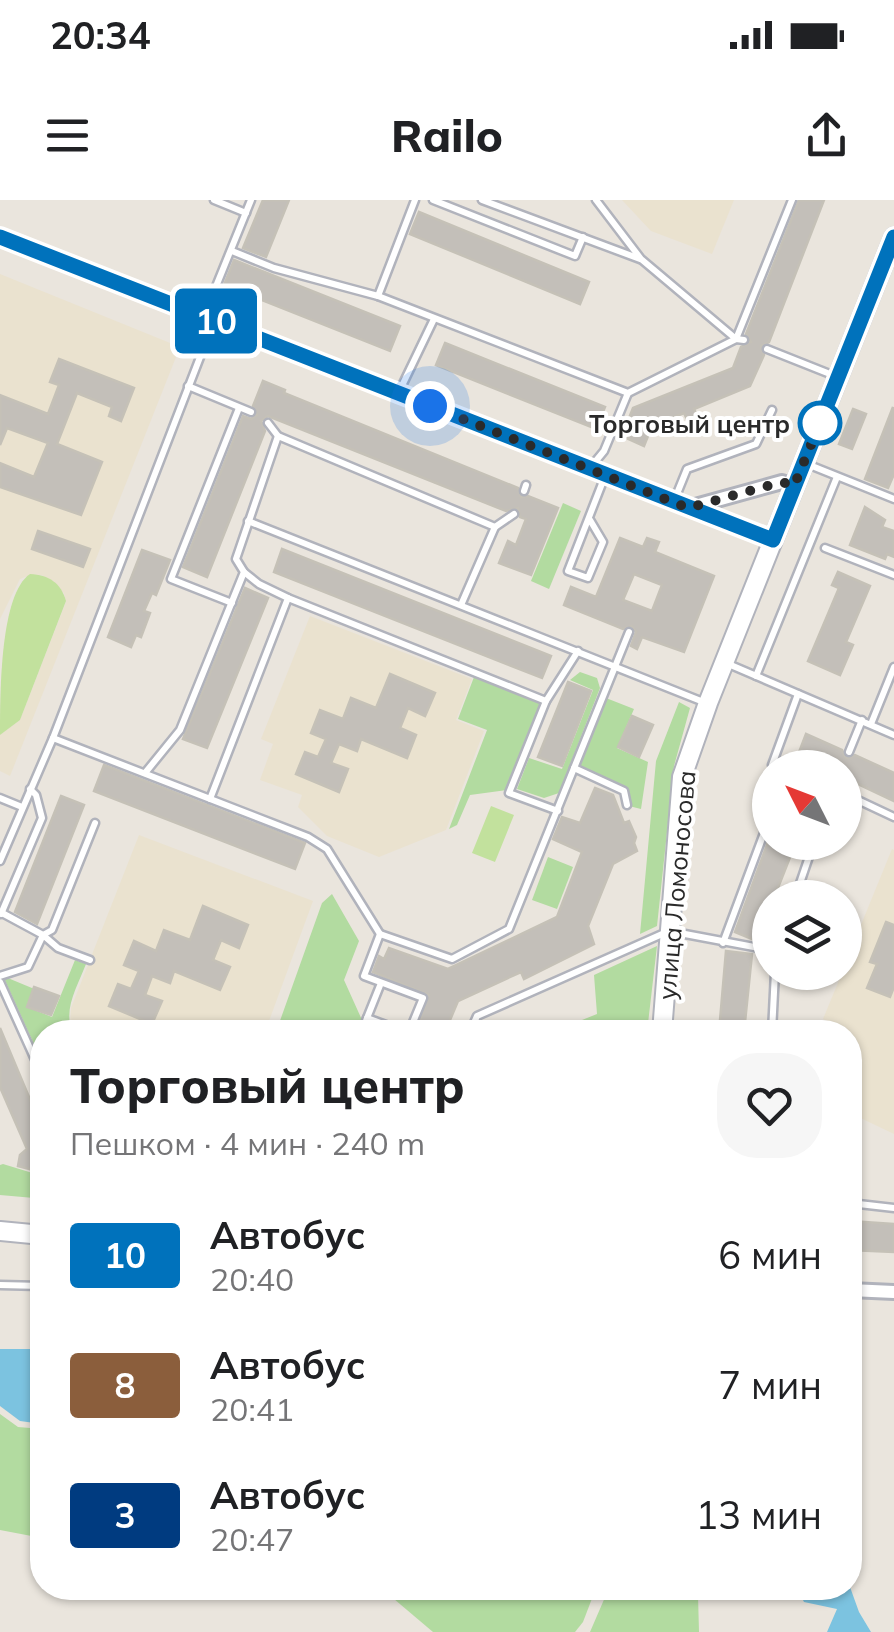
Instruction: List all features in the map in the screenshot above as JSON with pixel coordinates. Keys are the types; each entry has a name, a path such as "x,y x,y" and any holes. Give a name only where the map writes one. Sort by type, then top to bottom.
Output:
{"street":[{"path":"0,237 773,540"},
{"name":"улица Ломоносова","path":"663,1020 682,778 894,237"},
{"path":"688,508 782,482 794,486"},
{"path":"0,1231 30,1233"},
{"path":"862,1291 894,1292"}],"lane":[{"path":"214,200 246,213"},
{"path":"0,862 53,738 188,386 252,200"},
{"path":"378,296 414,200"},
{"path":"433,200 575,256 584,237"},
{"path":"482,200 641,259"},
{"path":"596,200 641,259 740,339"},
{"path":"590,469 604,451 628,393 740,339 792,200"},
{"path":"232,251 274,268 378,296 628,393"},
{"path":"398,394 434,318"},
{"path":"766,348 838,377"},
{"path":"188,386 251,412"},
{"path":"232,604 171,578 239,408"},
{"path":"673,503 687,469 756,444 772,410"},
{"path":"268,423 278,436 495,527"},
{"path":"278,436 236,559 244,572 288,598 546,702"},
{"path":"804,463 894,499"},
{"path":"590,520 603,542 588,578 568,571 605,476"},
{"path":"756,676 838,477"},
{"path":"461,605 495,527 514,514"},
{"path":"248,521 708,704"},
{"path":"825,548 894,575"},
{"path":"145,772 180,730 244,572"},
{"path":"210,799 288,598"},
{"path":"53,738 308,837 327,849 380,934 452,959 510,930 629,632"},
{"path":"558,811 509,793 546,702 578,651"},
{"path":"724,663 894,735"},
{"path":"871,724 894,667"},
{"path":"777,750 798,694"},
{"path":"849,750 862,720"},
{"path":"574,768 624,790 627,805"},
{"path":"30,789 42,818 2,914 43,934 58,948 90,960"},
{"path":"0,798 22,807"},
{"path":"862,802 894,818"},
{"path":"30,1048 0,978 28,967 43,934 52,930 95,823"},
{"path":"723,943 754,860"},
{"path":"475,1020 669,931 752,947"},
{"path":"380,934 364,976 422,998 412,1020"},
{"path":"374,1020 368,1018 381,982"},
{"path":"772,1020 773,990"},
{"path":"862,1204 894,1208"},
{"path":"0,1284 30,1285"}],"shaded area":[{"path":"622,200 734,200 712,254 651,231"},
{"path":"0,274 180,347 10,776 0,771 0,735 20,720 66,602 64,593 42,575 30,575 20,579 0,619"},
{"path":"310,616 472,679 456,720 484,731 446,830 379,857 327,836 298,807 302,795 260,780 273,744 261,739"},
{"path":"139,835 313,901 269,1020 70,1020 71,1008"},
{"path":"892,849 894,1134 862,1119 862,1020 823,1019 835,990 862,990 862,922"}],"green space":[{"path":"563,503 581,511 549,589 531,581"},
{"path":"30,574 53,581 66,601 20,720 0,735 7,623 20,585"},
{"path":"580,672 597,678 600,688 559,793 544,798 517,789 529,758 562,769 593,690 570,680"},
{"path":"474,677 542,704 507,790 470,795 457,825 449,829 487,730 458,719"},
{"path":"606,698 634,709 617,748 648,762 641,809 629,806 626,790 578,770"},
{"path":"679,702 690,708 674,766 657,926 640,934 656,761"},
{"path":"491,806 514,815 495,862 472,853"},
{"path":"548,857 573,867 557,909 532,900"},
{"path":"332,894 359,941 344,980 362,1020 280,1020 322,903"},
{"path":"657,946 648,1020 582,1020 597,1014 594,975"},
{"path":"75,960 86,964 75,989 70,1020 30,1020 30,1036 3,976 44,993 37,1011 52,1017"},
{"path":"0,1165 30,1172 30,1198 0,1195"},
{"path":"0,1414 18,1427 30,1428 30,1536 0,1530"},
{"path":"395,1600 591,1600 575,1632 433,1632"},
{"path":"604,1600 698,1600 699,1632 590,1632"}],"water":[{"path":"0,1349 30,1349 30,1422 20,1421 0,1406"},
{"path":"855,1600 871,1632 827,1632 837,1609 804,1602"}],"building":[{"path":"263,200 289,200 266,257 243,248"},
{"path":"799,200 824,200 769,342 761,346 764,355 750,386 694,409 701,423 691,428 684,413 652,426 644,446 622,436 633,408 733,368 741,347 751,342 746,334"},
{"path":"419,212 589,282 580,304 410,234"},
{"path":"234,260 400,326 390,351 224,285"},
{"path":"445,343 605,407 596,429 436,365"},
{"path":"59,359 134,388 121,421 109,416 112,407 77,393 57,444 102,462 81,515 0,487 0,463 34,477 48,443 7,428 0,445 0,395 48,414 59,385 50,382"},
{"path":"263,381 518,488 521,497 558,508 531,575 499,563 508,541 516,545 526,519 520,517 518,508 506,511 268,416 261,421 265,431 207,577 183,567 243,416 251,419 257,415 253,406"},
{"path":"893,407 894,474 888,488 865,479"},
{"path":"853,409 866,414 852,449 839,444"},
{"path":"865,507 885,520 882,527 894,531 894,557 887,554 885,559 850,545"},
{"path":"38,531 90,549 83,567 32,549"},
{"path":"620,538 643,547 647,538 659,542 655,552 714,576 684,652 642,637 637,649 631,646 636,632 632,626 623,629 564,605 571,587 596,597","holes":["634,574 662,585 652,611 623,600"]},
{"path":"282,549 551,656 542,678 274,572"},
{"path":"142,550 170,560 156,595 152,593 144,611 150,613 141,637 136,635 131,647 108,637"},
{"path":"838,572 870,586 846,642 853,645 840,675 808,661 839,588 832,585"},
{"path":"245,588 268,598 207,748 183,739"},
{"path":"390,674 435,693 425,716 408,708 400,728 416,735 407,758 361,739 357,751 339,744 331,763 348,769 339,792 296,774 305,752 318,757 326,739 311,733 320,710 343,719 351,698 376,708"},
{"path":"568,682 591,691 562,766 538,757"},
{"path":"632,716 653,725 639,757 618,747"},
{"path":"806,734 842,750 800,750"},
{"path":"862,758 894,773 894,801 862,786"},
{"path":"104,765 305,843 295,869 94,791"},
{"path":"595,788 613,795 624,823 629,821 636,837 637,851 613,864 588,926 594,944 524,979 521,972 458,1001 450,1020 420,1020 429,995 373,972 379,956 384,959 389,948 448,969 557,917 582,852 553,839 562,817 580,823"},
{"path":"61,796 84,805 37,924 15,912"},
{"path":"761,860 789,860 781,880 754,880"},
{"path":"752,886 752,939 735,932"},
{"path":"203,906 248,925 239,948 221,940 213,960 230,967 220,990 174,971 170,983 152,976 145,995 162,1001 154,1020 142,1020 109,1006 118,984 131,989 139,971 124,965 134,941 156,951 164,930 190,940"},
{"path":"886,922 894,925 894,987 890,997 867,988 877,964 870,962"},
{"path":"726,951 752,954 745,1020 720,1020"},
{"path":"34,987 59,996 51,1015 27,1007"},
{"path":"0,1028 30,1099 30,1169 18,1166 20,1155 27,1149 0,1087"},
{"path":"862,1222 894,1224 894,1252 862,1251"}],"bus line":[{"name":"10","path":"0,237 773,540 894,237"}],"place":[{"name":"Торговый центр","path":"820,423"}],"route":[{"path":"430,406 688,508 782,482 794,486 820,423"}]}
